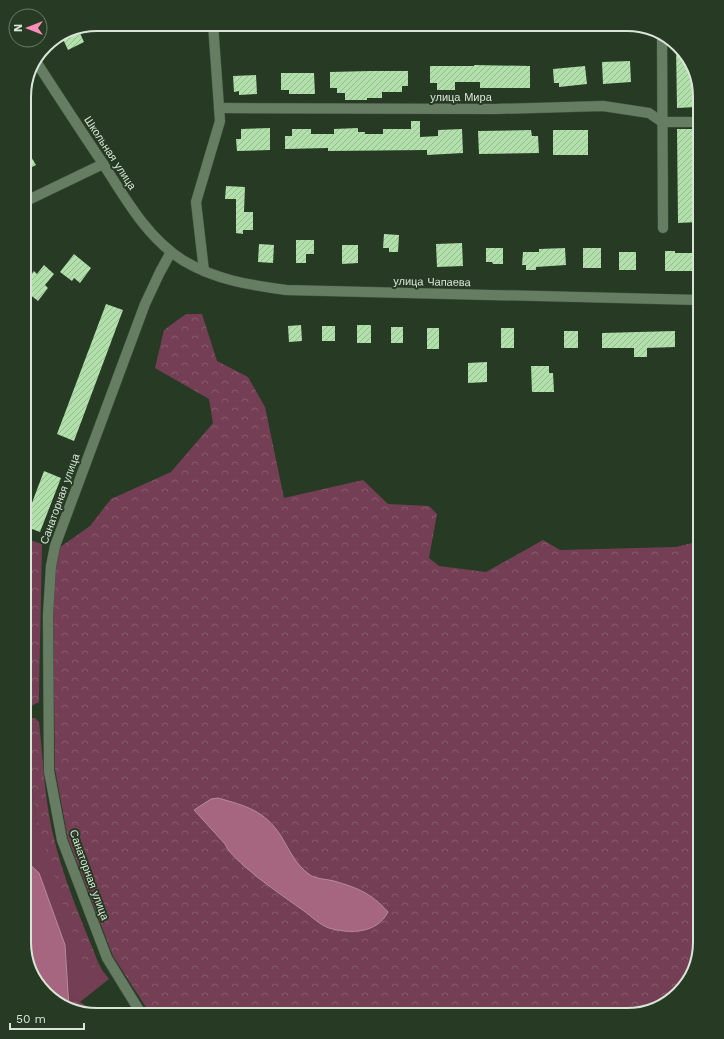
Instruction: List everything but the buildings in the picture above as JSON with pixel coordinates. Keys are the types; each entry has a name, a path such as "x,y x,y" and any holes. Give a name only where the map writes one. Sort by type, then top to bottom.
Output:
{"street":[{"path":"204,271 196,202 220,121 214,31"},
{"path":"662,41 663,228"},
{"name":"Школьная улица","path":"39,66 124,197 160,243 171,252"},
{"name":"улица Мира","path":"219,108 495,109 603,106 648,112 662,122"},
{"path":"662,122 693,122"},
{"path":"31,199 103,164"},
{"name":"улица Чапаева","path":"171,252 185,262 204,271 243,284 286,290 693,300"},
{"name":"Санаторная улица","path":"138,1008 107,958 62,840 49,771 48,615 55,546 145,304 171,252"}],"green space":[{"path":"186,314 202,314 217,361 248,377 265,407 284,498 363,480 388,504 429,506 437,514 429,558 439,566 486,572 543,540 560,550 676,547 693,543 693,942 691,959 688,967 674,989 652,1003 644,1006 627,1008 146,1008 113,956 68,839 55,769 53,617 56,550 90,526 111,499 171,472 213,423 209,399 155,368 164,330"},
{"path":"31,540 42,544 39,702 31,706"},
{"path":"31,718 35,718 39,722 45,790 56,847 66,881 98,962 94,968 85,966 65,911 37,825 31,780"},
{"path":"31,780 37,825 94,968 98,962 109,979 80,1002 68,994 65,945 31,874"},
{"path":"68,994 89,1008 84,1007 68,1001"}],"shaded area":[{"path":"218,798 254,810 268,820 275,827 293,857 310,875 350,886 364,892 376,900 388,912 377,925 362,930 337,930 319,923 243,865 194,810 211,799"},
{"path":"31,866 39,873 65,945 69,1001 50,989 40,975 33,959 31,942"}]}
